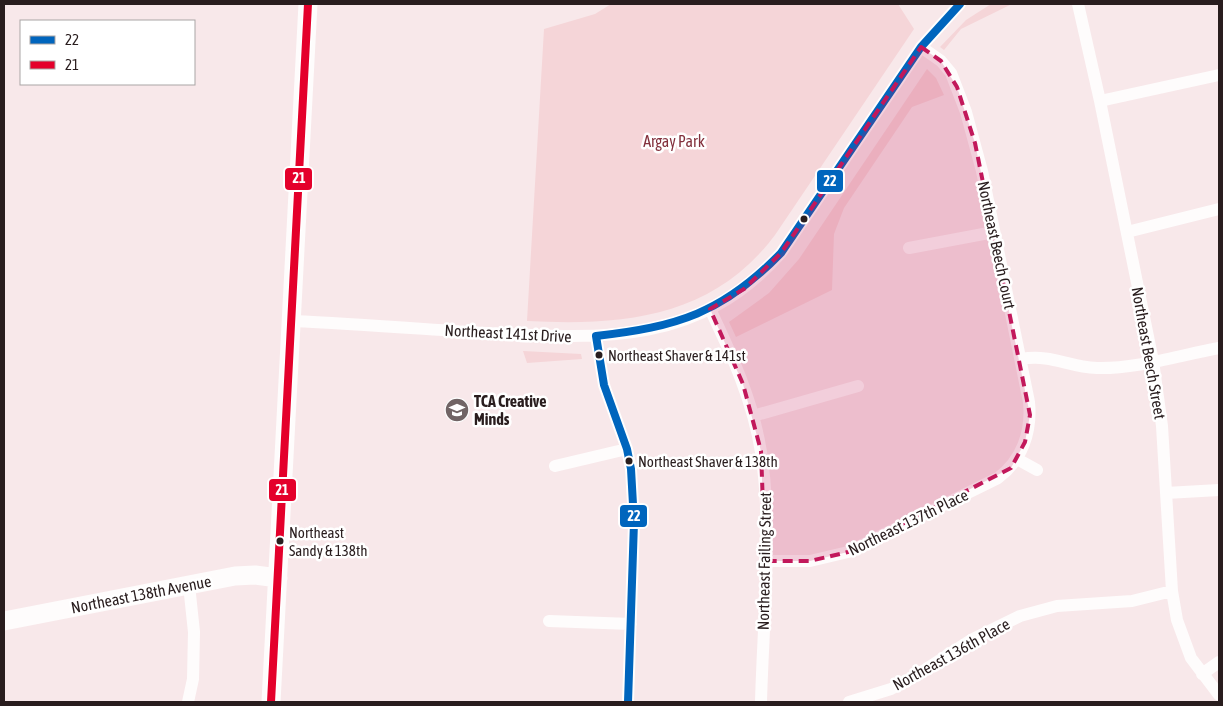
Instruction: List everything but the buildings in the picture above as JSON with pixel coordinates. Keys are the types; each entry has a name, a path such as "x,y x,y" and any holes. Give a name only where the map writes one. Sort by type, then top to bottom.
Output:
{"main road":[{"path":"271,702 293,321 308,4"},
{"name":"Northeast 138th Avenue","path":"4,621 235,576 255,575 278,578"}],"street":[{"name":"Northeast 141st Drive","path":"293,321 564,337 596,336 653,329 710,309 744,290 781,253 921,47 960,4"},
{"name":"Northeast Beech Street","path":"1078,4 1100,101 1153,361 1162,426 1172,591 1177,620 1183,640 1202,674 1219,696"},
{"name":"Northeast Beech Court","path":"921,47 940,61 950,73 957,87 975,143 1021,359 1030,416 1029,429 1017,459"},
{"path":"1100,101 1219,75"},
{"path":"1127,232 1219,209"},
{"path":"909,248 994,232"},
{"name":"Northeast Failing Street","path":"710,309 736,366 753,416 761,451 765,484 765,561 760,702"},
{"path":"596,336 604,385 627,449 631,470 634,522 628,702"},
{"path":"1021,359 1046,357 1083,367 1102,368 1153,361 1219,348"},
{"path":"753,416 858,386"},
{"path":"555,466 627,449"},
{"path":"1017,459 1037,470"},
{"name":"Northeast 137th Place","path":"765,561 810,561 848,552 998,478 1011,468 1017,459"},
{"path":"1166,494 1219,490"},
{"path":"188,702 193,679 194,632 189,585"},
{"name":"Northeast 136th Place","path":"849,702 891,689 912,678 971,640 1020,616 1057,606 1132,601 1172,591"},
{"path":"549,621 631,624"},
{"path":"1202,674 1219,662"}],"highlighted area":[{"path":"921,47 941,61 957,87 975,143 1030,415 1025,442 1011,468 848,552 810,561 765,561 761,451 743,384 710,309 744,289 781,253"}],"green space":[{"name":"Argay Park","path":"611,4 898,4 914,29 775,235 750,263 724,284 695,300 664,311 631,318 598,321 527,321 544,29 595,14"},
{"path":"991,4 1012,4 961,29 944,50 940,47 966,20"},
{"path":"927,69 936,78 944,95 912,107 844,208 834,234 832,290 736,337 729,322 769,293 799,259"},
{"path":"523,351 581,354 582,359 527,363"}],"transit line":[{"name":"21","path":"271,702 308,4"},
{"name":"22","path":"596,336 651,328 697,314 739,290 760,273 781,253 921,47 960,4"},
{"name":"22","path":"596,336 604,385 627,449 631,469 634,522 628,702"}],"place":[{"name":"Northeast Shaver & 141st","path":"599,355"},
{"name":"TCA Creative Minds","path":"457,410"},
{"name":"Northeast Shaver & 138th","path":"629,461"},
{"name":"Northeast Sandy & 138th","path":"280,541"}]}
